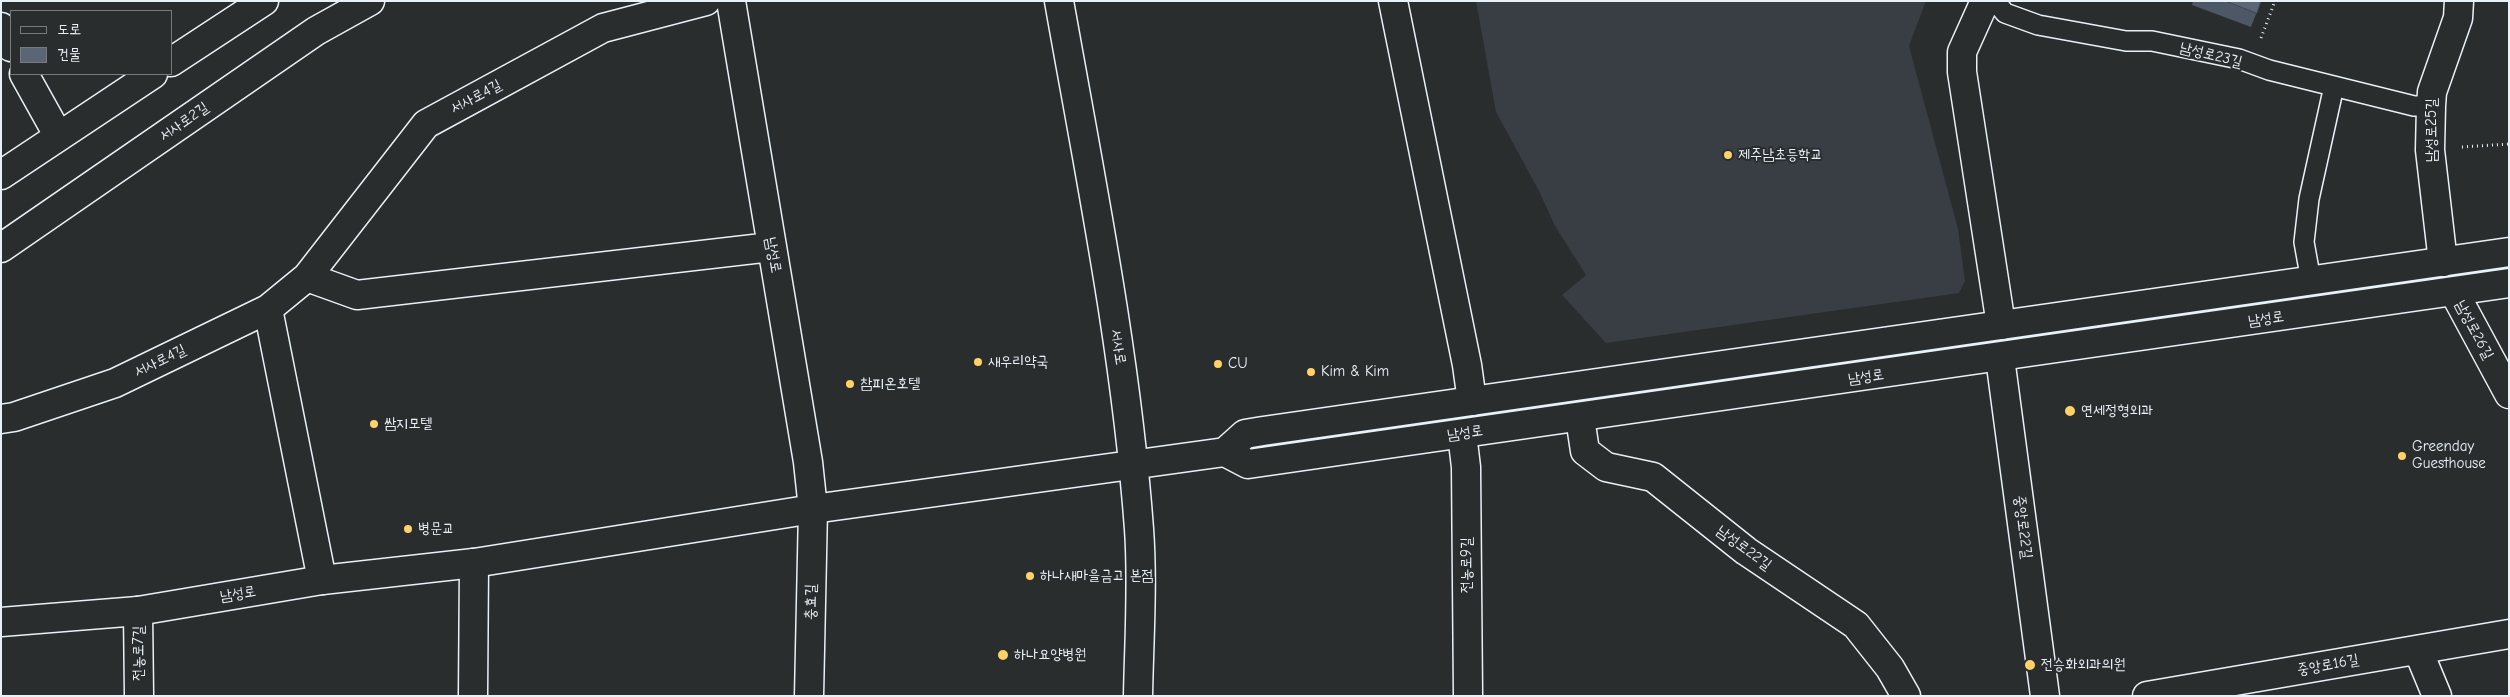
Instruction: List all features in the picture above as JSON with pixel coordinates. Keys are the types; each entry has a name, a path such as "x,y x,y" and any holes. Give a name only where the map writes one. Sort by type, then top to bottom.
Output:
{"street":[{"path":"172,61 264,1"},
{"name":"서사로2길","path":"1,248 316,31 370,1"},
{"name":"서사로4길","path":"1,419 14,417 115,383 268,309 307,277 426,124 603,28 706,1"},
{"name":"남성로","path":"731,1 808,462 813,509"},
{"name":"서사로","path":"1059,1 1120,359 1133,465 1141,574 1138,696"},
{"name":"남성로","path":"1393,1 1467,364 1472,401"},
{"path":"1985,1 1962,52 1962,72 2001,325"},
{"name":"남성로25길","path":"2443,262 2430,150 2431,106 2432,92 2458,18 2459,1"},
{"path":"1,27 10,45"},
{"path":"25,75 58,136"},
{"path":"1,175 151,75"},
{"path":"307,277 357,295 771,247"},
{"name":"남성로","path":"1,622 138,611 322,580 474,563 813,509 1225,452 1245,434 2509,252"},
{"name":"남성로","path":"1225,452 1248,464 2509,284"},
{"name":"남성로26길","path":"2454,292 2509,394"},
{"path":"268,309 322,580"},
{"name":"중앙로22길","path":"2000,358 2045,696"},
{"name":"남성로22길","path":"1580,418 1585,451 1606,467 1653,477 1746,551 1856,625 1890,668 1906,696"},
{"name":"전농로9길","path":"1462,434 1466,467 1468,696"},
{"name":"충효길","path":"810,696 813,509"},
{"path":"473,696 474,563"},
{"name":"전농로7길","path":"138,611 139,696"},
{"name":"중앙로16길","path":"2147,696 2509,634"},
{"path":"2418,650 2437,696"}],"lane":[{"name":"남성로23길","path":"1995,1 2005,13 2038,25 2126,41 2152,41 2239,59 2251,65 2414,106 2431,106"},
{"path":"2311,281 2304,242 2305,233 2315,170 2334,86"}],"path":[{"path":"2251,65 2275,1"},
{"path":"2430,150 2509,144"}],"shaded area":[{"name":"제주남초등학교","path":"1476,1 1926,1 1909,46 1958,229 1965,281 1959,293 1606,343 1562,295 1586,275 1555,226 1539,191 1496,112"}],"building":[{"path":"2226,1 2261,1 2257,13"}],"place":[{"name":"제주남초등학교","path":"1728,155"},
{"name":"새우리약국","path":"978,362"},
{"name":"CU","path":"1218,364"},
{"name":"Kim & Kim","path":"1311,372"},
{"name":"참피온호텔","path":"850,384"},
{"name":"연세정형외과","path":"2070,411"},
{"name":"쌈지모텔","path":"374,424"},
{"name":"Greenday Guesthouse","path":"2402,456"},
{"name":"병문교","path":"408,529"},
{"name":"하나새마을금고 본점","path":"1030,576"},
{"name":"하나요양병원","path":"1003,655"},
{"name":"전승화외과의원","path":"2030,665"}]}
